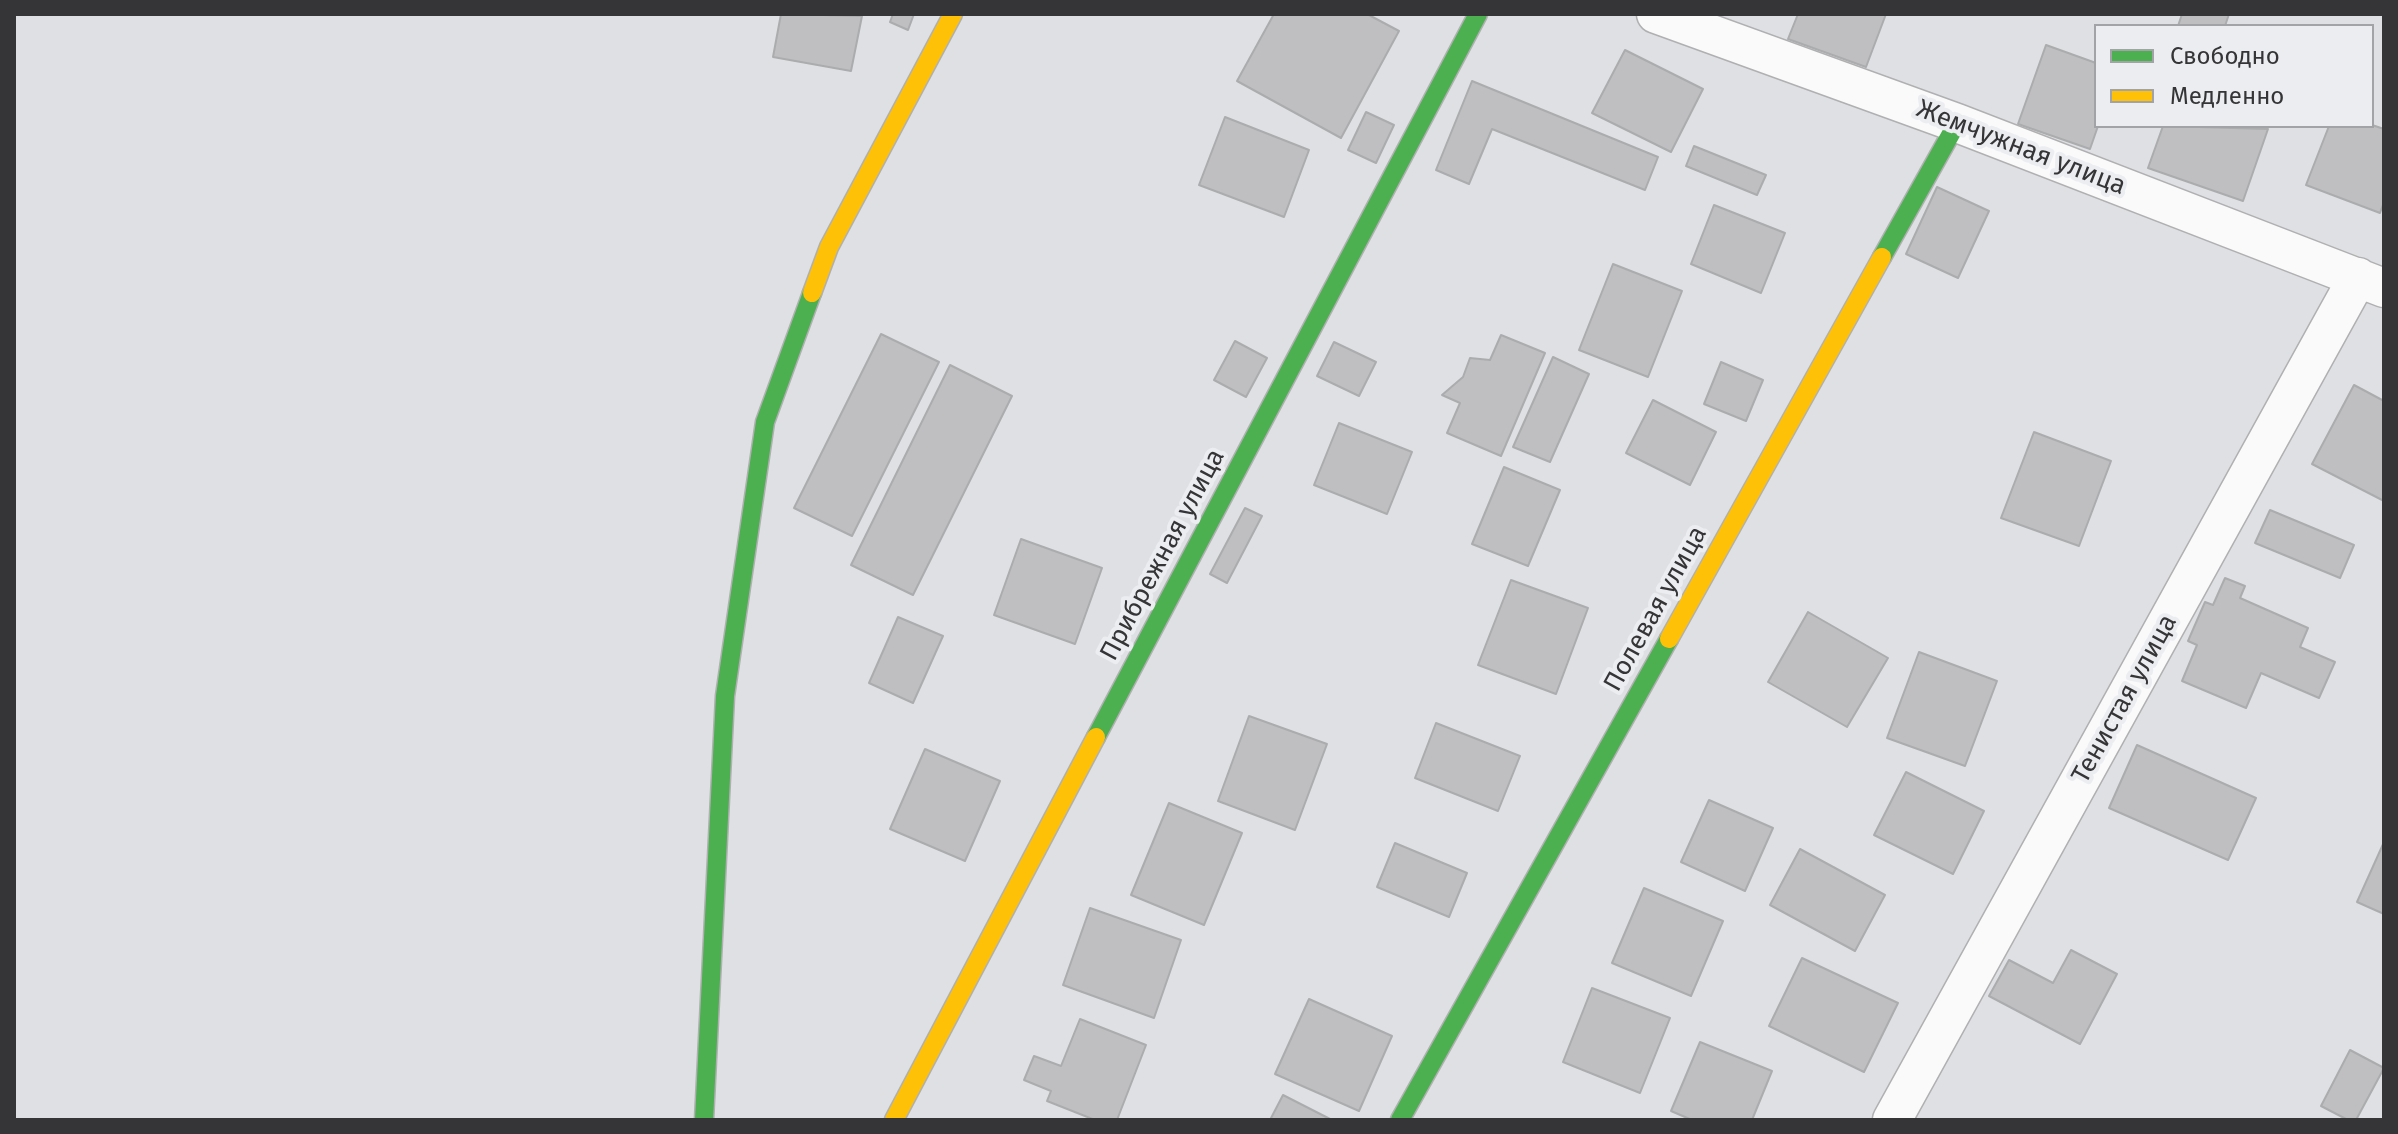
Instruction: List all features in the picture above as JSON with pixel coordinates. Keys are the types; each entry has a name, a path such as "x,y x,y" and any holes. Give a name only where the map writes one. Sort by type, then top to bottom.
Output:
{"street":[{"path":"704,1120 725,696 765,422 829,247 953,14"},
{"name":"Прибрежная улица","path":"894,1120 1478,14"},
{"name":"Жемчужная улица","path":"1656,14 1957,123 2371,282"},
{"name":"Полевая улица","path":"1400,1120 1957,123"},
{"name":"Тенистая улица","path":"1892,1120 2371,282"}],"building":[{"path":"781,14 862,16 851,71 773,57"},
{"path":"893,14 914,14 908,30 890,22"},
{"path":"1274,14 1367,14 1399,31 1341,138 1237,81"},
{"path":"1798,14 1886,14 1866,67 1788,39"},
{"path":"2182,14 2229,14 2226,24 2179,24"},
{"path":"2046,45 2094,62 2094,128 2097,128 2090,149 2018,124"},
{"path":"1625,50 1703,89 1671,152 1592,113"},
{"path":"1472,81 1658,157 1645,190 1492,129 1469,184 1436,170"},
{"path":"1366,112 1394,125 1376,163 1348,150"},
{"path":"1225,117 1309,150 1284,217 1199,185"},
{"path":"2374,126 2384,129 2384,202 2380,213 2306,185 2328,128"},
{"path":"2162,128 2268,129 2243,201 2148,168"},
{"path":"1694,146 1766,175 1757,195 1686,166"},
{"path":"1937,187 1989,211 1958,278 1906,254"},
{"path":"1714,205 1785,233 1761,293 1691,264"},
{"path":"1613,264 1682,291 1648,377 1579,350"},
{"path":"881,334 939,362 852,536 794,508"},
{"path":"1501,335 1545,353 1501,456 1447,433 1460,403 1442,395 1463,377 1470,358 1490,360"},
{"path":"1235,341 1267,358 1246,397 1214,380"},
{"path":"1334,342 1376,362 1359,396 1317,376"},
{"path":"1553,357 1589,374 1550,462 1513,447"},
{"path":"1721,362 1763,380 1746,421 1704,404"},
{"path":"950,365 1012,396 913,595 851,565"},
{"path":"2354,385 2384,401 2384,501 2312,464"},
{"path":"1653,400 1716,432 1690,485 1626,453"},
{"path":"1339,423 1412,452 1387,514 1314,485"},
{"path":"2034,432 2111,461 2079,546 2001,518"},
{"path":"1504,467 1560,490 1528,566 1472,544"},
{"path":"1245,508 1262,516 1227,583 1210,574"},
{"path":"2270,510 2354,545 2340,578 2255,543"},
{"path":"1021,539 1102,568 1075,644 994,615"},
{"path":"2225,578 2245,586 2240,598 2308,628 2300,647 2335,662 2319,698 2261,673 2246,708 2182,681 2197,645 2188,641 2205,602 2213,605"},
{"path":"1511,580 1588,608 1556,694 1478,665"},
{"path":"1808,612 1888,658 1847,727 1768,682"},
{"path":"898,617 943,636 913,703 869,683"},
{"path":"1919,652 1997,681 1965,766 1887,738"},
{"path":"1249,716 1327,744 1295,830 1218,801"},
{"path":"1436,723 1520,756 1498,811 1415,778"},
{"path":"2137,745 2256,798 2228,860 2109,808"},
{"path":"925,749 1000,781 965,861 890,829"},
{"path":"1906,772 1984,811 1953,874 1874,835"},
{"path":"1709,800 1773,828 1745,891 1681,862"},
{"path":"1169,803 1242,833 1204,925 1131,895"},
{"path":"2384,842 2384,914 2357,902"},
{"path":"1395,843 1467,873 1449,917 1377,887"},
{"path":"1800,849 1885,895 1855,951 1770,905"},
{"path":"1644,888 1723,921 1691,996 1612,963"},
{"path":"1090,908 1181,940 1154,1018 1063,985"},
{"path":"2071,950 2117,974 2080,1044 1989,996 2009,960 2053,983"},
{"path":"1802,958 1898,1003 1864,1072 1769,1026"},
{"path":"1592,988 1670,1018 1640,1093 1563,1062"},
{"path":"1309,999 1392,1036 1359,1111 1275,1074"},
{"path":"1080,1019 1146,1045 1117,1120 1095,1120 1047,1101 1051,1091 1024,1080 1034,1056 1061,1066"},
{"path":"1700,1042 1772,1071 1752,1120 1692,1120 1671,1111"},
{"path":"2350,1050 2384,1068 2356,1120 2348,1120 2321,1106"},
{"path":"1283,1095 1332,1120 1270,1120"}],"traffic: fast":[{"path":"1096,737 1478,14"},
{"path":"1882,257 1957,123"},
{"path":"704,1120 725,696 765,422 812,293"},
{"path":"1400,1120 1669,639"}],"traffic: slow":[{"path":"812,293 829,247 953,14"},
{"path":"1669,639 1882,257"},
{"path":"894,1120 1096,737"}]}
